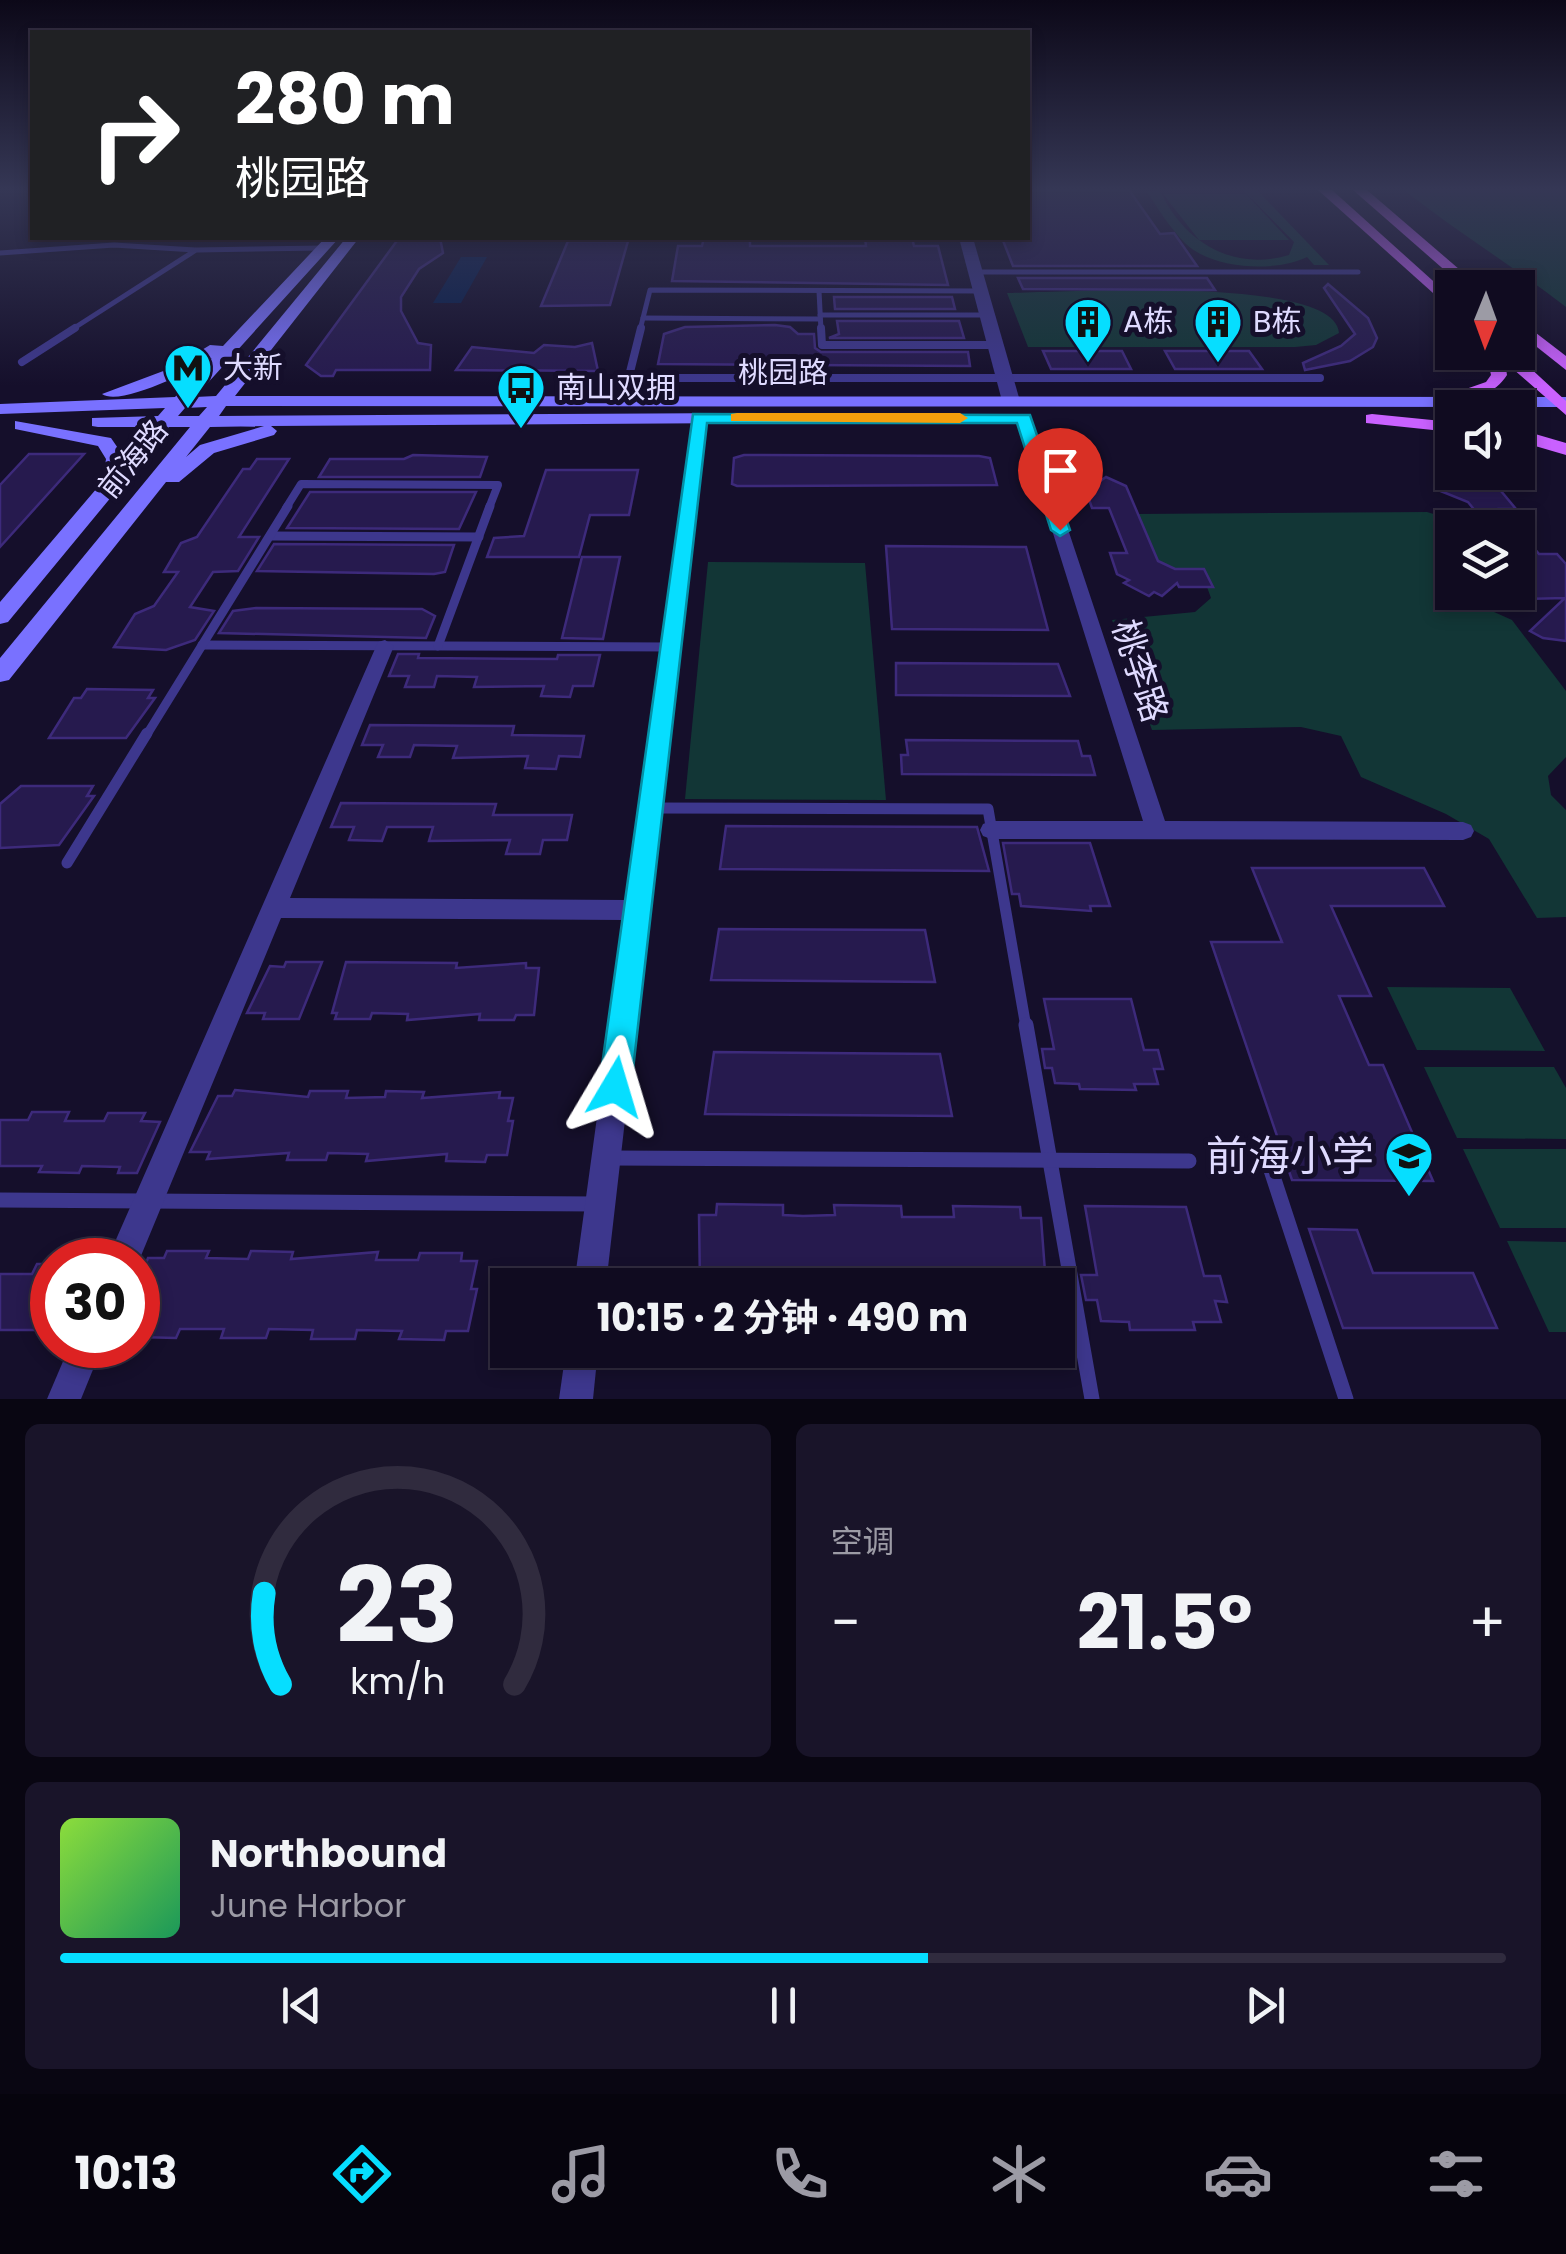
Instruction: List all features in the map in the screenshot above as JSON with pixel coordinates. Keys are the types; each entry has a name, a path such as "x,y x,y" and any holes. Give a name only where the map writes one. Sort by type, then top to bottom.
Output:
{"main road":[{"name":"前海路","path":"0,617 163,420 315,255"},
{"name":"前海路","path":"0,674 338,255"},
{"path":"1396,255 1435,291"},
{"path":"24,416 153,382 242,333"},
{"path":"1535,339 1566,365"},
{"path":"1543,346 1566,357"},
{"path":"258,351 257,369 273,386 359,410"},
{"path":"1485,390 1492,386 1497,370"},
{"path":"1523,370 1564,408"},
{"name":"桃园路","path":"0,409 24,416 203,420 623,400 1011,401 1435,409"},
{"name":"桃园路","path":"0,425 24,416 219,401 359,410 699,418 1372,419 1435,411"},
{"name":"桃园路","path":"1535,408 1564,408"},
{"path":"1535,414 1564,408"},
{"path":"90,559 180,470 207,449 359,410"},
{"path":"24,416 104,442 116,460 113,482"},
{"path":"1372,419 1435,425"},
{"path":"1535,440 1566,450"}],"street":[{"path":"971,255 1011,401"},
{"path":"592,1268 699,418"},
{"name":"桃李路","path":"1024,418 1157,830"},
{"path":"133,1238 385,646"},
{"path":"991,830 1463,832"},
{"path":"273,908 637,910"},
{"path":"64,1399 77,1368"},
{"path":"576,1399 580,1368"}],"lane":[{"path":"22,362 188,255"},
{"path":"975,272 1358,272"},
{"path":"623,400 650,290 980,291"},
{"path":"819,290 822,344 995,344"},
{"path":"643,318 987,315"},
{"path":"629,378 1320,378"},
{"path":"66,863 301,484 498,485 438,646"},
{"path":"270,536 479,537"},
{"path":"202,646 670,647"},
{"path":"650,808 988,809 1092,1399"},
{"path":"1266,1155 1346,1399"},
{"path":"606,1158 1189,1161"},
{"path":"0,1200 600,1204"}],"green space":[{"path":"1204,255 1268,259 1320,255 1329,265 1314,265 1307,257 1261,266"},
{"path":"1495,255 1566,255 1566,307 1535,284 1535,270 1516,270"},
{"path":"1133,290 1246,294 1293,302 1326,314 1339,333 1316,345 1295,347 1028,347 1007,293"},
{"path":"1136,514 1435,514 1435,610 1490,610 1512,620 1566,691 1566,757 1548,776 1551,795 1566,810 1566,917 1537,918 1489,839 1446,814 1361,777 1341,736 1301,727 1152,730 1112,620 1195,612 1211,598 1203,576 1151,570"},
{"path":"708,562 865,563 886,800 685,799"},
{"path":"1387,987 1510,988 1545,1051 1417,1050"},
{"path":"1424,1067 1554,1067 1566,1088 1566,1139 1457,1138"},
{"path":"1463,1149 1566,1149 1566,1228 1500,1228"},
{"path":"1507,1241 1566,1242 1566,1332 1549,1332"}],"water":[{"path":"461,257 487,257 461,303 433,303"}],"building":[{"path":"386,255 440,255 419,269 401,297 401,311 418,343 431,345 430,370 336,370 333,376 321,376 306,365"},
{"path":"562,255 624,255 610,305 541,306"},
{"path":"676,255 940,255 948,285 672,281"},
{"path":"1009,255 1190,255 1197,266 1013,266"},
{"path":"1018,278 1207,278 1215,290 1023,289"},
{"path":"1328,284 1368,318 1377,338 1373,347 1350,361 1305,370 1303,363 1341,346 1355,334 1324,288"},
{"path":"834,297 952,297 955,309 835,309"},
{"path":"837,321 959,321 964,338 829,338 839,334"},
{"path":"685,327 790,327 798,334 814,334 815,348 821,352 968,352 970,366 658,364 664,334"},
{"path":"592,343 598,371 456,370 472,347 534,353 544,345 575,347"},
{"name":"A栋","path":"1043,351 1122,351 1131,369 1051,369"},
{"name":"B栋","path":"1165,351 1249,351 1262,369 1175,369"},
{"path":"29,454 84,454 0,547 0,485"},
{"path":"413,455 487,457 480,477 319,477 330,459 404,459"},
{"path":"979,456 990,458 997,485 737,486 732,484 734,458"},
{"path":"257,459 289,459 239,537 259,537 238,571 213,572 190,607 214,611 195,640 166,650 114,647 135,614 154,606 178,572 164,572 181,543 197,537 243,469 250,469"},
{"path":"546,470 638,470 629,515 590,515 579,557 487,557 494,538 524,536"},
{"path":"1106,477 1126,486 1158,561 1175,569 1204,569 1213,587 1179,587 1177,583 1162,596 1154,592 1149,596 1124,583 1129,580 1117,574 1110,553 1127,553 1109,508 1092,508 1086,491"},
{"path":"1438,490 1498,490 1516,509 1474,510 1468,502"},
{"path":"310,492 476,492 459,529 287,528"},
{"path":"274,544 454,545 445,572 434,574 257,571"},
{"path":"886,546 1026,547 1048,630 892,629"},
{"path":"1535,549 1539,554 1557,554 1566,564 1566,641 1543,638 1530,631 1565,598 1535,599"},
{"path":"582,557 620,557 603,639 562,638"},
{"path":"422,609 435,616 426,638 219,633 233,611"},
{"path":"398,654 419,654 418,658 557,659 558,655 600,655 593,686 573,686 570,697 541,696 544,686 474,687 477,677 437,676 434,687 405,687 409,676 389,676"},
{"path":"896,663 1058,664 1070,696 896,695"},
{"path":"87,689 153,690 148,698 155,698 126,738 49,738 74,698 81,698"},
{"path":"370,725 514,726 512,735 584,736 580,757 559,756 556,769 525,768 528,756 453,758 457,746 414,745 410,757 378,757 383,745 362,745"},
{"path":"906,740 1078,741 1082,756 1090,756 1095,775 902,774 901,755 908,755"},
{"path":"21,786 93,786 87,796 94,796 59,845 0,848 0,804"},
{"path":"341,803 496,804 493,815 572,815 567,840 543,840 540,854 506,854 510,840 429,841 433,827 387,827 382,841 349,840 354,827 331,827"},
{"path":"726,826 977,827 989,871 720,869"},
{"path":"1003,843 1090,843 1110,906 1090,906 1091,911 1021,906 1019,894 1012,894"},
{"path":"1252,868 1424,868 1444,906 1331,906 1371,996 1339,996 1369,1065 1383,1065 1433,1181 1292,1180 1211,942 1282,942"},
{"path":"719,929 925,930 935,982 711,980"},
{"path":"286,962 322,962 299,1019 263,1019 265,1013 247,1013 270,966 284,967"},
{"path":"346,962 457,963 456,968 526,963 526,968 539,968 534,1015 516,1015 514,1020 479,1020 480,1014 407,1020 408,1014 372,1013 370,1019 335,1019 337,1013 332,1013"},
{"path":"1044,999 1131,999 1144,1050 1158,1050 1163,1069 1154,1069 1158,1084 1134,1084 1136,1090 1080,1089 1079,1084 1055,1083 1052,1068 1045,1068 1042,1049 1054,1049"},
{"path":"714,1052 940,1054 952,1116 705,1114"},
{"path":"235,1090 308,1097 310,1091 348,1091 346,1098 385,1097 386,1091 424,1092 422,1098 500,1092 499,1098 513,1098 508,1121 513,1121 507,1155 487,1155 485,1162 446,1161 447,1154 366,1161 368,1154 328,1153 326,1160 287,1160 289,1153 207,1159 210,1152 190,1152 218,1096 232,1096"},
{"path":"32,1112 69,1112 65,1121 104,1121 108,1113 145,1113 141,1121 160,1122 137,1173 118,1173 120,1167 82,1166 79,1173 39,1172 42,1166 0,1166 0,1120 28,1120"},
{"path":"717,1204 783,1205 783,1215 803,1216 835,1215 834,1205 901,1206 902,1217 954,1217 953,1206 1020,1207 1021,1218 1041,1218 1045,1268 700,1268 699,1215 716,1215"},
{"path":"1085,1206 1186,1207 1204,1276 1220,1276 1227,1302 1215,1301 1221,1322 1193,1322 1195,1330 1130,1330 1129,1322 1101,1321 1097,1300 1086,1300 1081,1275 1097,1275"},
{"path":"1309,1229 1357,1230 1373,1273 1473,1273 1497,1328 1343,1328"},
{"path":"167,1251 209,1251 206,1258 248,1259 251,1251 293,1252 291,1259 378,1252 376,1260 418,1260 420,1253 462,1253 461,1261 477,1261 471,1289 477,1289 468,1331 446,1331 444,1340 399,1339 402,1331 357,1330 355,1339 311,1339 313,1330 269,1329 266,1338 221,1338 224,1329 180,1329 176,1338 160,1338 160,1258"},
{"path":"0,1274 30,1274 30,1330 0,1330"}],"slow traffic":[{"path":"737,418 960,418"}],"place":[{"name":"A栋","path":"1088,364"},
{"name":"B栋","path":"1218,364"},
{"name":"大新","path":"188,410"},
{"name":"南山双拥","path":"521,430"},
{"name":"前海小学","path":"1409,1198"}],"route":[{"path":"615,1087 699,418 1024,418 1060,530"}]}
